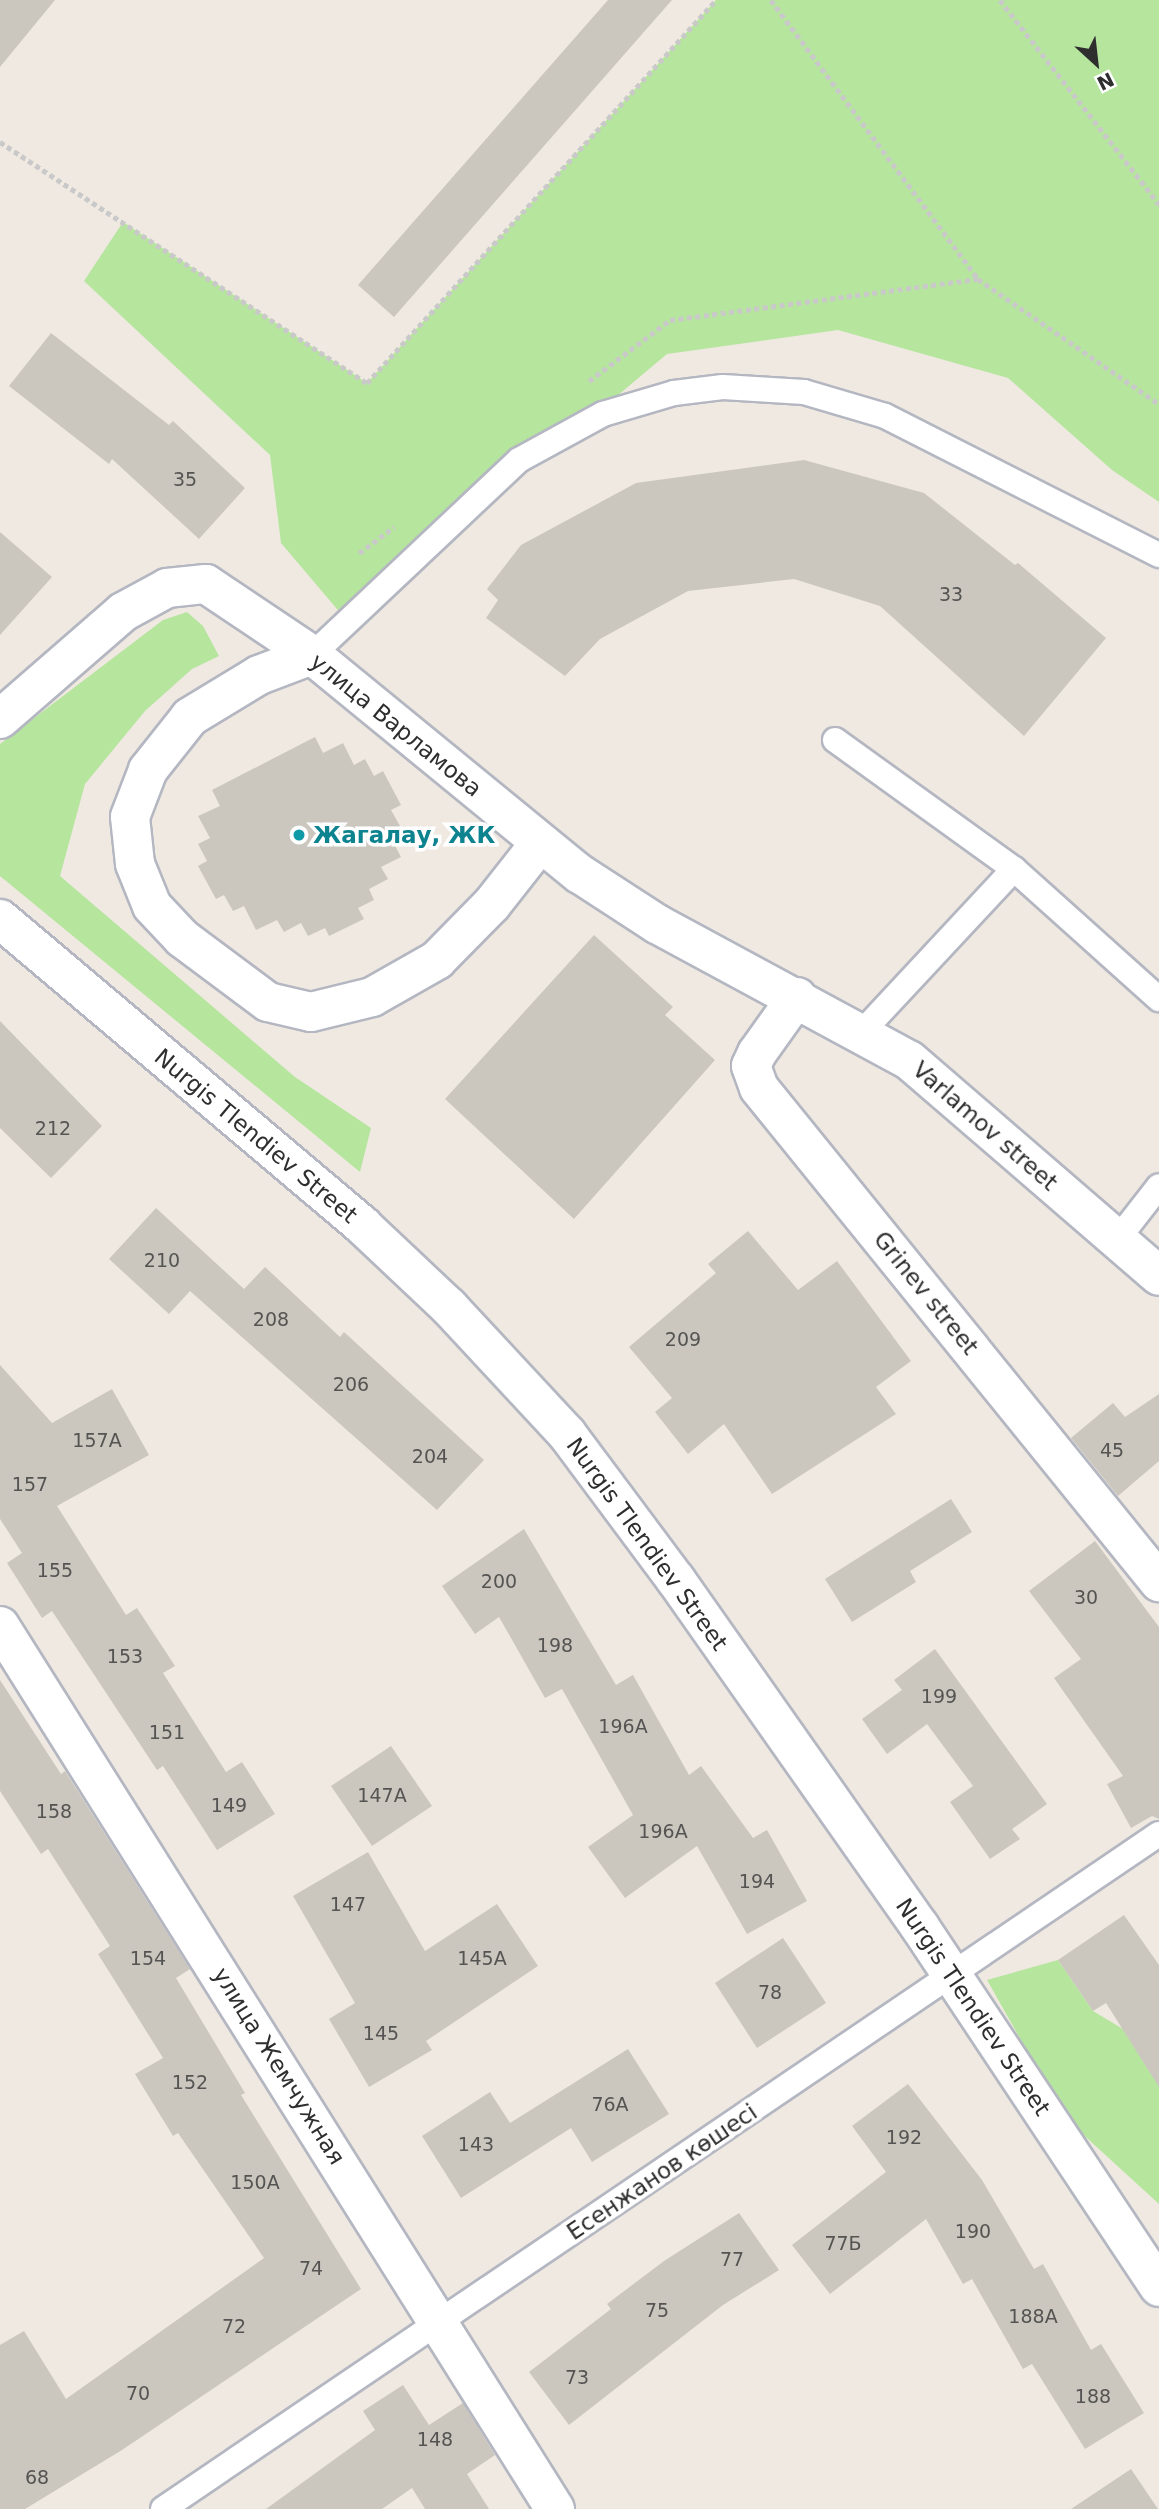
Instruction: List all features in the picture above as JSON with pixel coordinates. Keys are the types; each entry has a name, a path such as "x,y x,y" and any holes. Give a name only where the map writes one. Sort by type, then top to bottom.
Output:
{"street":[{"name":"улица Варламова","path":"0,719 123,612 167,588 206,584 312,655 540,843 657,924 797,997"},
{"path":"312,655 259,675 190,717 148,770 130,817 135,864 152,906 182,939 268,1002 312,1012 372,997 437,960 492,904 540,843"},
{"name":"Nurgis Tlendiev Street","path":"0,919 363,1226 449,1307 567,1434 676,1580 951,1973 1159,2287"},
{"name":"Varlamov street","path":"797,997 909,1060 1159,1276"},
{"name":"Grinev street","path":"797,997 757,1053 751,1066 759,1088 1159,1582"},
{"name":"улица Жемчужная","path":"0,1626 442,2323 555,2509"}],"lane":[{"path":"312,655 519,460 603,414 674,393 723,387 804,392 885,416 1159,555"},
{"path":"835,740 1014,869 1159,999"},
{"path":"861,1033 1014,869"},
{"path":"1117,1240 1159,1186"},
{"name":"Есенжанов көшесі","path":"163,2509 442,2323 951,1973 1159,1834"}],"path":[{"path":"0,142 367,383 716,0"},
{"path":"771,0 978,279 1159,404"},
{"path":"1000,0 1159,204"}],"green space":[{"path":"716,0 1159,0 1159,502 1112,470 1008,378 838,330 667,354 348,622 281,543 270,455 84,281 123,222 367,383"},
{"path":"187,612 203,626 219,656 192,669 145,711 85,784 60,876 295,1077 371,1128 360,1172 0,876 0,744 163,620"},
{"path":"1058,1960 1093,2011 1123,2029 1148,2069 1159,2063 1159,2204 1065,2118 987,1980"}],"building":[{"path":"0,0 55,0 0,67"},
{"path":"608,0 672,0 394,317 358,285"},
{"path":"51,333 169,425 173,421 245,488 199,539 112,459 109,464 9,386"},
{"path":"804,460 924,493 1015,565 1018,563 1106,638 1024,736 880,606 794,579 688,591 600,639 565,676 486,618 498,600 487,589 521,545 636,483"},
{"path":"0,532 52,577 0,635"},
{"name":"Жагалау, ЖК","path":"315,737 323,753 343,743 354,765 365,759 374,776 383,771 401,805 391,810 400,826 388,832 401,857 381,867 388,879 369,889 374,900 358,908 364,919 329,936 325,928 308,936 301,923 284,932 277,920 256,930 244,906 233,911 224,895 216,899 198,866 207,861 198,844 210,838 198,816 220,806 212,790"},
{"path":"594,935 673,1007 665,1015 715,1060 574,1219 445,1099"},
{"path":"0,1021 102,1126 51,1178 0,1128"},
{"path":"156,1208 244,1289 265,1267 340,1337 344,1332 484,1460 437,1510 190,1291 169,1314 109,1259"},
{"path":"748,1231 798,1290 837,1261 911,1361 876,1387 896,1414 772,1494 724,1424 688,1454 655,1412 672,1398 629,1347 716,1273 708,1264"},
{"path":"0,1365 52,1423 112,1389 149,1455 57,1506 126,1615 137,1608 175,1666 163,1673 226,1772 242,1762 275,1814 217,1850 163,1766 157,1770 52,1611 42,1618 7,1563 22,1553 0,1519"},
{"path":"1159,1394 1159,1461 1118,1496 1071,1438 1113,1403 1125,1417"},
{"path":"951,1499 972,1532 910,1571 916,1582 852,1622 825,1579"},
{"path":"524,1529 616,1685 633,1675 689,1775 701,1766 753,1838 767,1830 807,1901 747,1934 697,1846 625,1898 588,1847 633,1815 562,1689 545,1698 499,1617 475,1634 442,1586"},
{"path":"1095,1541 1159,1627 1159,1819 1152,1816 1131,1828 1107,1784 1123,1776 1054,1678 1081,1659 1029,1591"},
{"path":"935,1649 1047,1804 1012,1829 1020,1839 990,1859 950,1802 973,1786 927,1724 887,1754 862,1719 902,1690 894,1680"},
{"path":"0,1680 61,1774 65,1771 190,1969 176,1978 245,2093 241,2095 361,2289 122,2450 25,2509 0,2509 0,2345 24,2331 66,2399 264,2258 178,2133 173,2136 135,2074 163,2058 98,1954 110,1946 48,1849 41,1854 0,1791"},
{"path":"391,1746 432,1806 372,1846 331,1786"},
{"path":"368,1852 425,1951 497,1904 538,1966 426,2041 432,2050 369,2087 329,2019 355,2003 293,1896"},
{"path":"1124,1915 1159,1965 1159,2087 1106,2003 1093,2011 1058,1960"},
{"path":"783,1938 826,2003 757,2048 715,1983"},
{"path":"628,2049 669,2114 592,2162 571,2128 461,2198 422,2136 490,2092 510,2123"},
{"path":"908,2084 982,2180 1034,2269 1043,2264 1091,2350 1101,2344 1144,2413 1085,2449 1032,2364 1023,2369 972,2279 963,2284 926,2219 830,2294 792,2245 886,2172 852,2126"},
{"path":"739,2213 779,2270 723,2305 569,2425 529,2372 611,2309 607,2304 664,2261"},
{"path":"403,2385 429,2425 463,2403 495,2455 467,2474 489,2509 425,2509 412,2488 382,2509 266,2509 375,2430 363,2411"},
{"path":"1131,2469 1158,2509 1071,2509"}],"place":[{"name":"Жагалау, ЖК","path":"299,835"}]}
